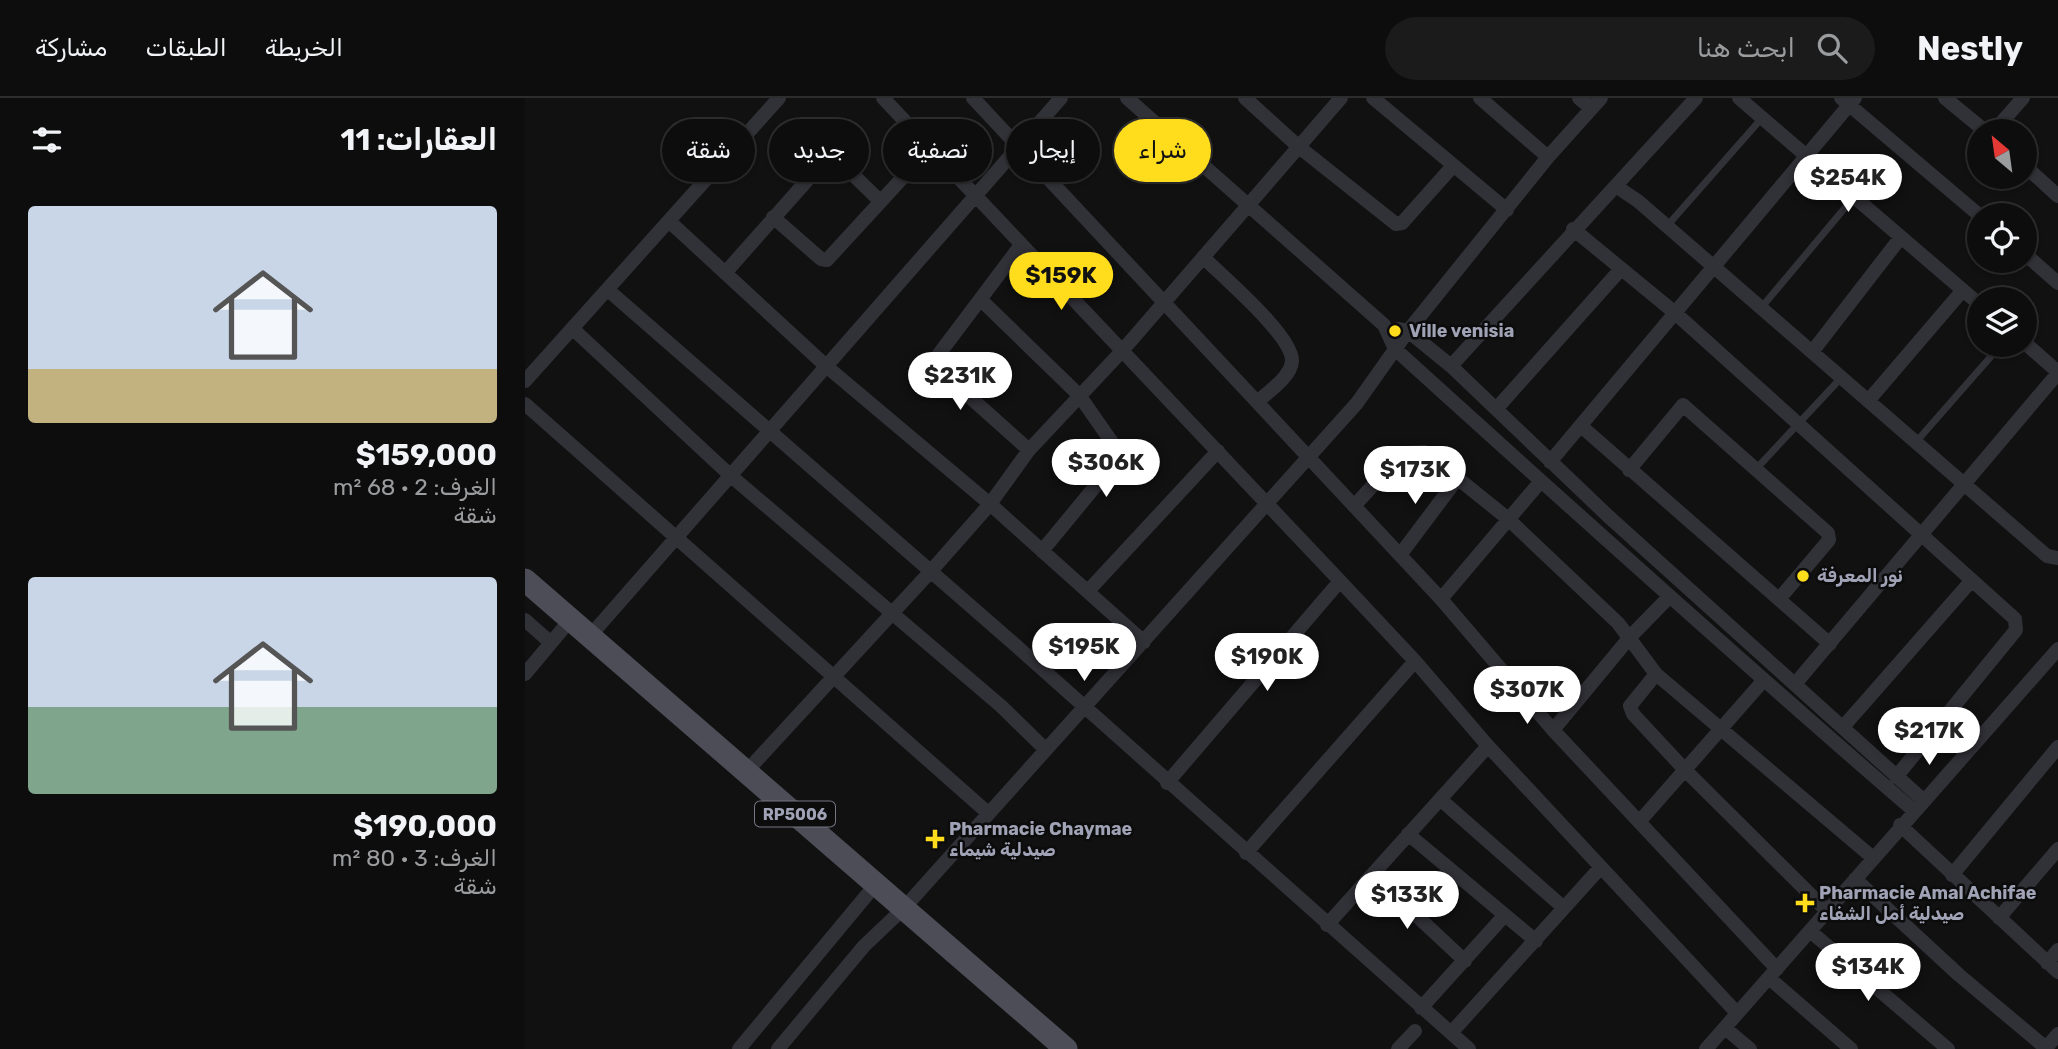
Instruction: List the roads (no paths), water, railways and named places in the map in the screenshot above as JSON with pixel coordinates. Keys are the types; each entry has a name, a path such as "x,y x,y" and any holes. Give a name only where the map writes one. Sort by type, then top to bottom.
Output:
{"main road":[{"name":"RP5006","path":"525,580 1066,1049"}],"street":[{"path":"525,381 779,98"},
{"path":"883,98 902,119"},
{"path":"973,98 1006,134"},
{"path":"1043,119 1061,98"},
{"path":"1127,98 1384,325 1395,349 1669,597 1763,681 1918,805"},
{"path":"1245,98 1299,147 1396,224 1402,223 1452,167"},
{"path":"746,772 931,571 989,504 1030,450 1122,351 1340,98"},
{"path":"1373,98 1452,167 1507,210"},
{"path":"1480,98 1548,157"},
{"path":"778,1049 864,946 904,908 1368,390 1408,331 1548,157 1596,103 1579,98"},
{"path":"1451,366 1573,229 1616,187 1696,98"},
{"path":"1739,98 1967,294"},
{"path":"1946,98 1971,119"},
{"path":"2005,119 2023,98"},
{"path":"1550,462 1807,156 1849,100 1967,204"},
{"path":"725,273 822,162 830,158 837,159 880,201"},
{"path":"590,636 1006,161"},
{"path":"2037,176 2057,192"},
{"path":"773,217 821,259 827,260 898,182"},
{"path":"960,182 1415,661 1487,746 1737,1013"},
{"path":"1051,182 1441,599 1553,730 1639,821 1773,973 1851,1049"},
{"path":"1616,187 1667,227 2046,556 2058,558"},
{"path":"670,222 826,366 989,504 1145,642"},
{"path":"1573,229 1674,312 2015,619 2016,629 1896,777"},
{"path":"1812,352 1901,237"},
{"path":"1021,245 939,354 939,367 1030,450"},
{"path":"1203,257 1279,334 1291,354 1288,373 1257,402"},
{"path":"2037,265 2058,283"},
{"path":"1497,408 1621,269"},
{"path":"608,290 931,571 1469,1049"},
{"path":"1868,401 1963,290"},
{"path":"981,300 1079,395 1117,446 1117,460 1042,551"},
{"path":"1384,325 1408,331 1451,366 1550,462 1843,727 1896,777 1918,805"},
{"path":"573,329 731,475 892,611 1045,749"},
{"path":"1795,684 2058,373 2037,355"},
{"path":"525,404 988,813"},
{"path":"1629,470 1683,405 1829,536 1829,541 1780,598"},
{"path":"1581,426 1830,644"},
{"path":"1088,591 1218,451"},
{"path":"1355,506 1403,453 1425,452 1507,518 1630,637 1656,674 1720,731 1872,857"},
{"path":"1400,555 1457,479"},
{"path":"1441,599 1541,481"},
{"path":"1843,727 1972,580"},
{"path":"1167,783 1340,581"},
{"path":"1553,730 1630,637 1669,597"},
{"path":"525,674 571,619"},
{"path":"525,621 551,643"},
{"path":"1706,1049 1900,825 2058,649"},
{"path":"1246,853 1415,661"},
{"path":"1656,674 1630,706 1633,714 1686,771 1826,910"},
{"path":"1639,821 1763,681"},
{"path":"1328,925 1487,746"},
{"path":"1952,875 2058,747"},
{"path":"1440,799 1564,908"},
{"path":"1900,825 2052,967 2058,950"},
{"path":"1408,834 1536,941"},
{"path":"1999,918 2058,849"},
{"path":"1451,1033 1601,867"},
{"path":"1373,876 1465,961"},
{"path":"1855,879 1959,975 2046,1049 2058,1034"},
{"path":"739,1049 876,884"},
{"path":"1421,1008 1504,916"},
{"path":"1810,931 1948,1049"},
{"path":"1725,1028 1750,1049"},
{"path":"1398,1049 1415,1031"}],"lane":[{"path":"1667,227 1762,118"},
{"path":"1761,308 1854,197"},
{"path":"1916,442 1990,357"},
{"path":"1756,470 1797,422 1841,377"}],"place":[{"name":"Ville venisia","path":"1395,331"},
{"name":"نور المعرفة","path":"1803,576"},
{"name":"Pharmacie Chaymae صيدلية شيماء","path":"935,839"},
{"name":"Pharmacie Amal Achifae صيدلية أمل الشفاء","path":"1805,903"}]}
